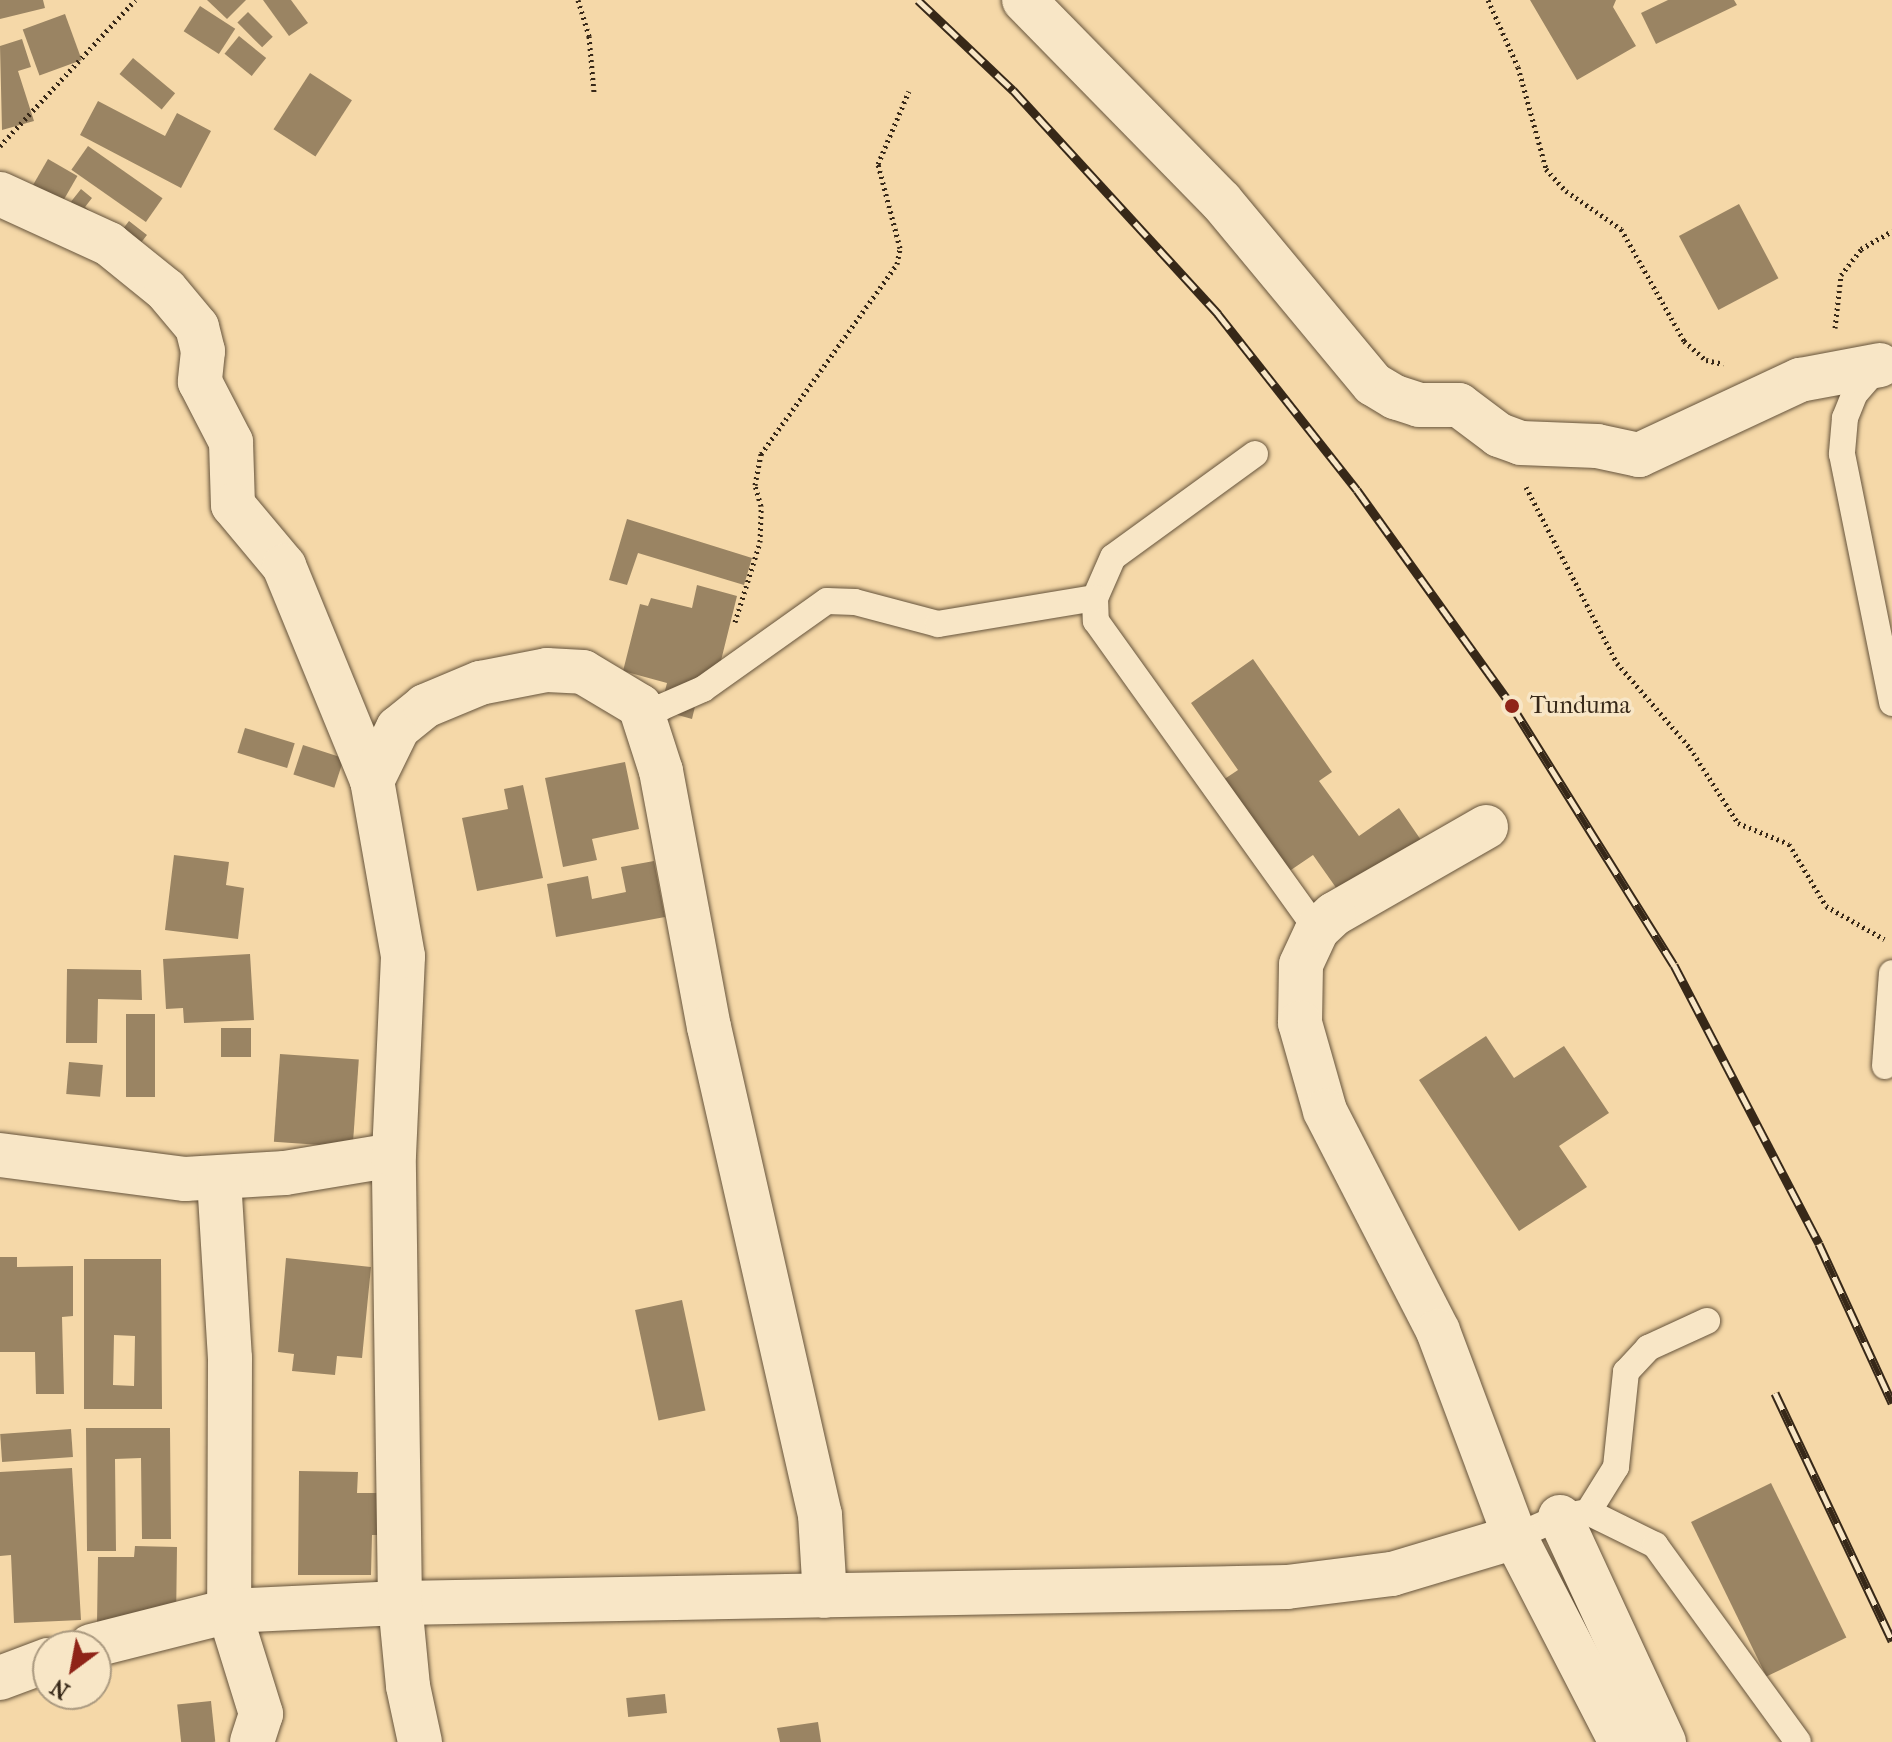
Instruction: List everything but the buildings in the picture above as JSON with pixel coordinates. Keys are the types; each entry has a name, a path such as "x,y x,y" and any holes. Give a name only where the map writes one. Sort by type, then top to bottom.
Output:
{"street":[{"path":"1024,0 1221,201 1373,384 1395,397 1419,405 1459,405 1499,435 1521,443 1597,446 1639,455 1787,385 1832,372 1886,363"},
{"path":"0,194 109,244 166,290 197,327 203,351 200,382 231,442 233,505 284,566 372,781 403,956 394,1155 400,1603 408,1686 420,1742"},
{"path":"372,781 398,728 425,706 480,683 547,670 583,672 640,706 661,771 709,1027 820,1515 825,1596"},
{"path":"1486,827 1334,914 1317,930 1301,965 1300,1023 1325,1111 1438,1331 1515,1537 1621,1742"},
{"path":"0,1155 169,1178 219,1179 394,1155"},
{"path":"219,1179 230,1358 229,1611 261,1714 252,1742"},
{"path":"1574,1515 1664,1742"},
{"path":"112,1641 229,1611 400,1603 1342,1583 1392,1574 1515,1537"},
{"path":"0,1678 32,1666"}],"lane":[{"path":"1886,363 1855,393 1845,418 1842,454 1892,703"},
{"path":"1255,454 1113,557 1095,598 1096,621 1317,930"},
{"path":"640,706 682,700 827,601 855,602 938,624 1095,598"},
{"path":"1885,1066 1892,973"},
{"path":"1515,1537 1574,1515 1616,1467 1626,1372 1648,1348 1707,1321"},
{"path":"1574,1515 1635,1532 1667,1556 1798,1742"}],"path":[{"path":"0,146 135,0"},
{"path":"578,0 589,36 594,92"},
{"path":"1488,0 1518,67 1546,169 1635,245 1695,353 1720,364 1734,364"},
{"path":"717,679 760,542 761,506 755,485 761,454 897,264 900,248 878,164 909,91"},
{"path":"1832,372 1841,275 1861,249 1892,231"},
{"path":"1525,485 1617,663 1690,748 1738,823 1789,844 1826,906 1892,944"}],"railway":[{"path":"918,0 1013,90 1218,314 1357,490 1512,706 1674,965 1819,1244 1892,1403"},
{"path":"1775,1393 1892,1641"}],"place":[{"name":"Tunduma","path":"1512,706"}]}
